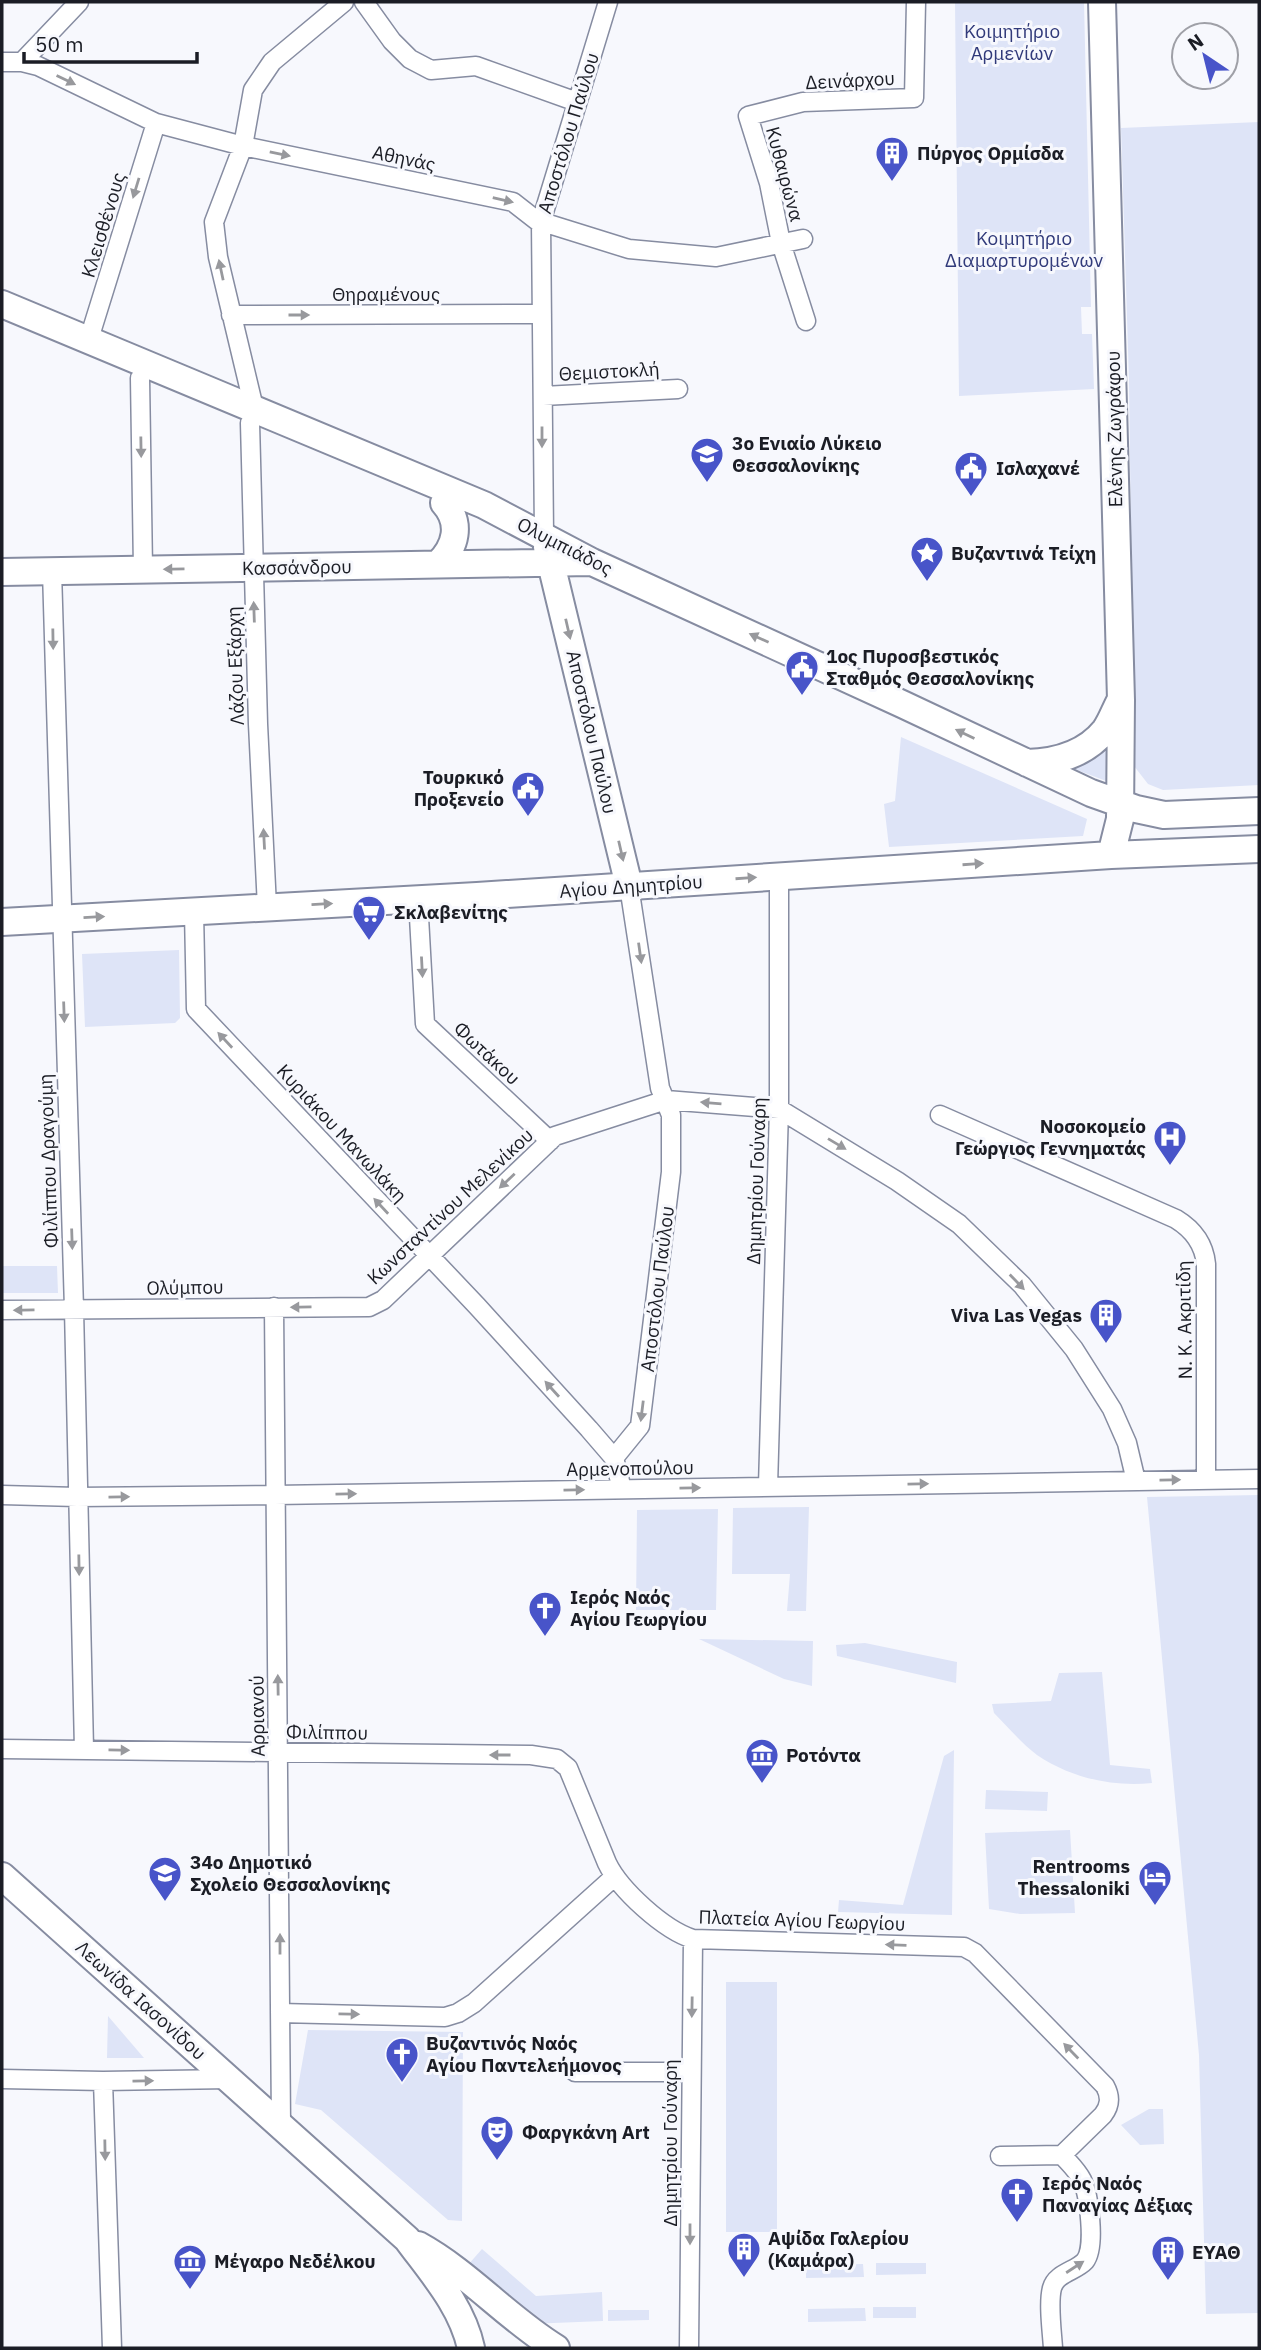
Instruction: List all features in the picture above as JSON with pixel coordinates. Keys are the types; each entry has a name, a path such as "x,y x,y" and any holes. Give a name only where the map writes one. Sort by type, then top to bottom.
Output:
{"main road":[{"name":"Ελένης Ζωγράφου","path":"1102,2 1121,700 1121,803 1118,831 1111,855"},
{"name":"Ολυμπιάδος","path":"2,304 89,339 252,416 525,538 537,546 552,563"},
{"name":"Ολυμπιάδος","path":"2,322 141,378 252,416 484,505 592,562 1083,790 1121,803"},
{"path":"438,564 452,546 456,530 453,518 444,503"},
{"name":"Αποστόλου Παύλου","path":"544,536 629,886"},
{"name":"Κασσάνδρου","path":"2,572 592,562"},
{"path":"1027,763 1051,762 1072,756 1105,730 1121,700"},
{"path":"1121,803 1164,816 1259,811"},
{"name":"Αγίου Δημητρίου","path":"2,922 418,899 1111,855 1259,849"},
{"path":"1230,850 1259,857"},
{"name":"Λεωνίδα Ιασονίδου","path":"2,1876 407,2239"},
{"path":"407,2239 454,2304 471,2348"},
{"path":"407,2239 457,2269 527,2330 556,2348"}],"street":[{"path":"22,62 79,2"},
{"name":"Λάζου Εξάρχη","path":"267,907 253,567 252,416 218,257 214,222 243,146 253,90 272,62 344,2"},
{"path":"364,2 392,41 410,59 430,70 476,66 577,102"},
{"name":"Αποστόλου Παύλου","path":"544,536 541,222 608,2"},
{"name":"Δεινάρχου","path":"748,116 803,102 914,98 916,2"},
{"name":"Αθηνάς","path":"2,62 22,62 38,66 156,123 243,146 513,202 541,222 629,249 716,257 803,239"},
{"name":"Κυθαιρώνα","path":"748,116 769,183 781,243 806,321"},
{"name":"Κλεισθένους","path":"89,339 156,123"},
{"name":"Θηραμένους","path":"231,315 542,314"},
{"path":"141,378 143,569"},
{"name":"Θεμιστοκλή","path":"542,396 678,389"},
{"name":"Φιλίππου Δραγούμη","path":"52,571 85,1749"},
{"name":"Δημητρίου Γούναρη","path":"768,1486 779,1109 779,876"},
{"name":"Αποστόλου Παύλου","path":"614,1458 640,1426 671,1172 672,1131 666,1100 660,1088 629,886"},
{"name":"Φωτάκου","path":"418,899 425,1024 550,1141"},
{"name":"Κυριάκου Μανωλάκη","path":"194,912 196,1009 477,1306 614,1458 622,1489"},
{"name":"Κωνσταντίνου Μελενίκου","path":"369,1307 383,1300 557,1136 666,1100 779,1109 897,1181 959,1224 1022,1285 1074,1349 1107,1401 1123,1433 1136,1480"},
{"name":"Ν. Κ. Ακριτίδη","path":"940,1115 1176,1219 1192,1230 1198,1238 1206,1264 1206,1479"},
{"name":"Αρριανού","path":"274,1307 281,2124"},
{"name":"Ολύμπου","path":"2,1310 369,1307"},
{"name":"Αρμενοπούλου","path":"2,1496 275,1495 1259,1479"},
{"name":"Φιλίππου","path":"2,1749 541,1755 557,1759 565,1765"},
{"name":"Πλατεία Αγίου Γεωργίου","path":"565,1765 614,1877 658,1917 693,1938 964,1947 975,1953 1109,2094 1109,2105 1098,2120 1062,2155"},
{"path":"280,2013 445,2017 458,2013 474,2003 614,1877"},
{"name":"Δημητρίου Γούναρη","path":"689,2348 693,1938"},
{"path":"575,2072 691,2073"},
{"path":"2,2079 230,2079"},
{"path":"103,2081 112,2348"},
{"path":"1000,2156 1062,2155 1078,2172 1086,2189 1090,2214 1090,2249 1086,2260 1061,2276 1052,2287 1053,2348"}],"green space":[{"name":"Κοιμητήριο Διαμαρτυρομένων","path":"955,2 1084,2 1091,307 1081,307 1082,334 1092,334 1094,389 959,396"},
{"path":"1259,122 1259,785 1163,790 1148,784 1134,766 1129,381 1121,128"},
{"path":"1110,736 1109,782 1069,767"},
{"path":"901,737 1087,819 1083,836 889,847 884,804 895,801"},
{"path":"179,950 180,1018 175,1023 85,1027 82,954"},
{"path":"2,1266 57,1266 58,1293 2,1293"},
{"path":"1259,1495 1259,2313 1206,2314 1199,2055 1147,1497"},
{"path":"809,1507 806,1611 787,1611 790,1574 732,1574 733,1508"},
{"path":"718,1509 716,1610 636,1610 637,1510"},
{"path":"699,1639 813,1641 812,1686 784,1679"},
{"path":"865,1643 957,1662 956,1683 837,1656 836,1645"},
{"path":"1102,1672 1110,1765 1150,1769 1152,1783 1107,1782 1064,1770 1037,1755 994,1713 992,1704 1051,1701 1059,1673"},
{"path":"954,1750 952,1915 838,1912 839,1900 903,1905 944,1756"},
{"path":"986,1790 1048,1792 1047,1811 985,1809"},
{"path":"1070,1830 1075,1913 1020,1914 989,1909 985,1833"},
{"path":"726,1982 777,1982 777,2232 726,2232"},
{"path":"108,2016 144,2058 107,2058"},
{"path":"308,2030 463,2032 462,2221 448,2220 321,2110 295,2104"},
{"path":"1149,2109 1163,2109 1164,2144 1140,2145 1121,2125"},
{"path":"482,2249 536,2296 602,2292 603,2321 529,2324 467,2266"},
{"path":"876,2263 926,2263 926,2274 876,2275"},
{"path":"863,2264 864,2277 806,2278 806,2265"},
{"path":"873,2307 916,2307 916,2318 873,2318"},
{"path":"865,2308 866,2321 808,2322 808,2309"},
{"path":"608,2310 649,2310 649,2320 608,2321"}],"place":[{"name":"Πύργος Ορμίσδα","path":"892,183"},
{"name":"3o Ενιαίο Λύκειο Θεσσαλονίκης","path":"707,484"},
{"name":"Ισλαχανέ","path":"971,498"},
{"name":"Βυζαντινά Τείχη","path":"927,583"},
{"name":"1ος Πυροσβεστικός Σταθμός Θεσσαλονίκης","path":"802,697"},
{"name":"Τουρκικό Προξενείο","path":"528,818"},
{"name":"Σκλαβενίτης","path":"369,942"},
{"name":"Νοσοκομείο Γεώργιος Γεννηματάς","path":"1170,1167"},
{"name":"Viva Las Vegas","path":"1106,1345"},
{"name":"Ιερός Ναός Αγίου Γεωργίου","path":"545,1638"},
{"name":"Ροτόντα","path":"762,1785"},
{"name":"34ο Δημοτικό Σχολείο Θεσσαλονίκης","path":"165,1903"},
{"name":"Rentrooms Thessaloniki","path":"1155,1907"},
{"name":"Βυζαντινός Ναός Αγίου Παντελεήμονος","path":"402,2084"},
{"name":"Φαργκάνη Art","path":"497,2162"},
{"name":"Ιερός Ναός Παναγίας Δέξιας","path":"1017,2224"},
{"name":"Αψίδα Γαλερίου (Καμάρα)","path":"744,2279"},
{"name":"ΕΥΑΘ","path":"1168,2282"},
{"name":"Μέγαρο Νεδέλκου","path":"190,2291"}],"park label":[{"name":"Κοιμητήριο Αρμενίων","path":"1012,42"}]}
